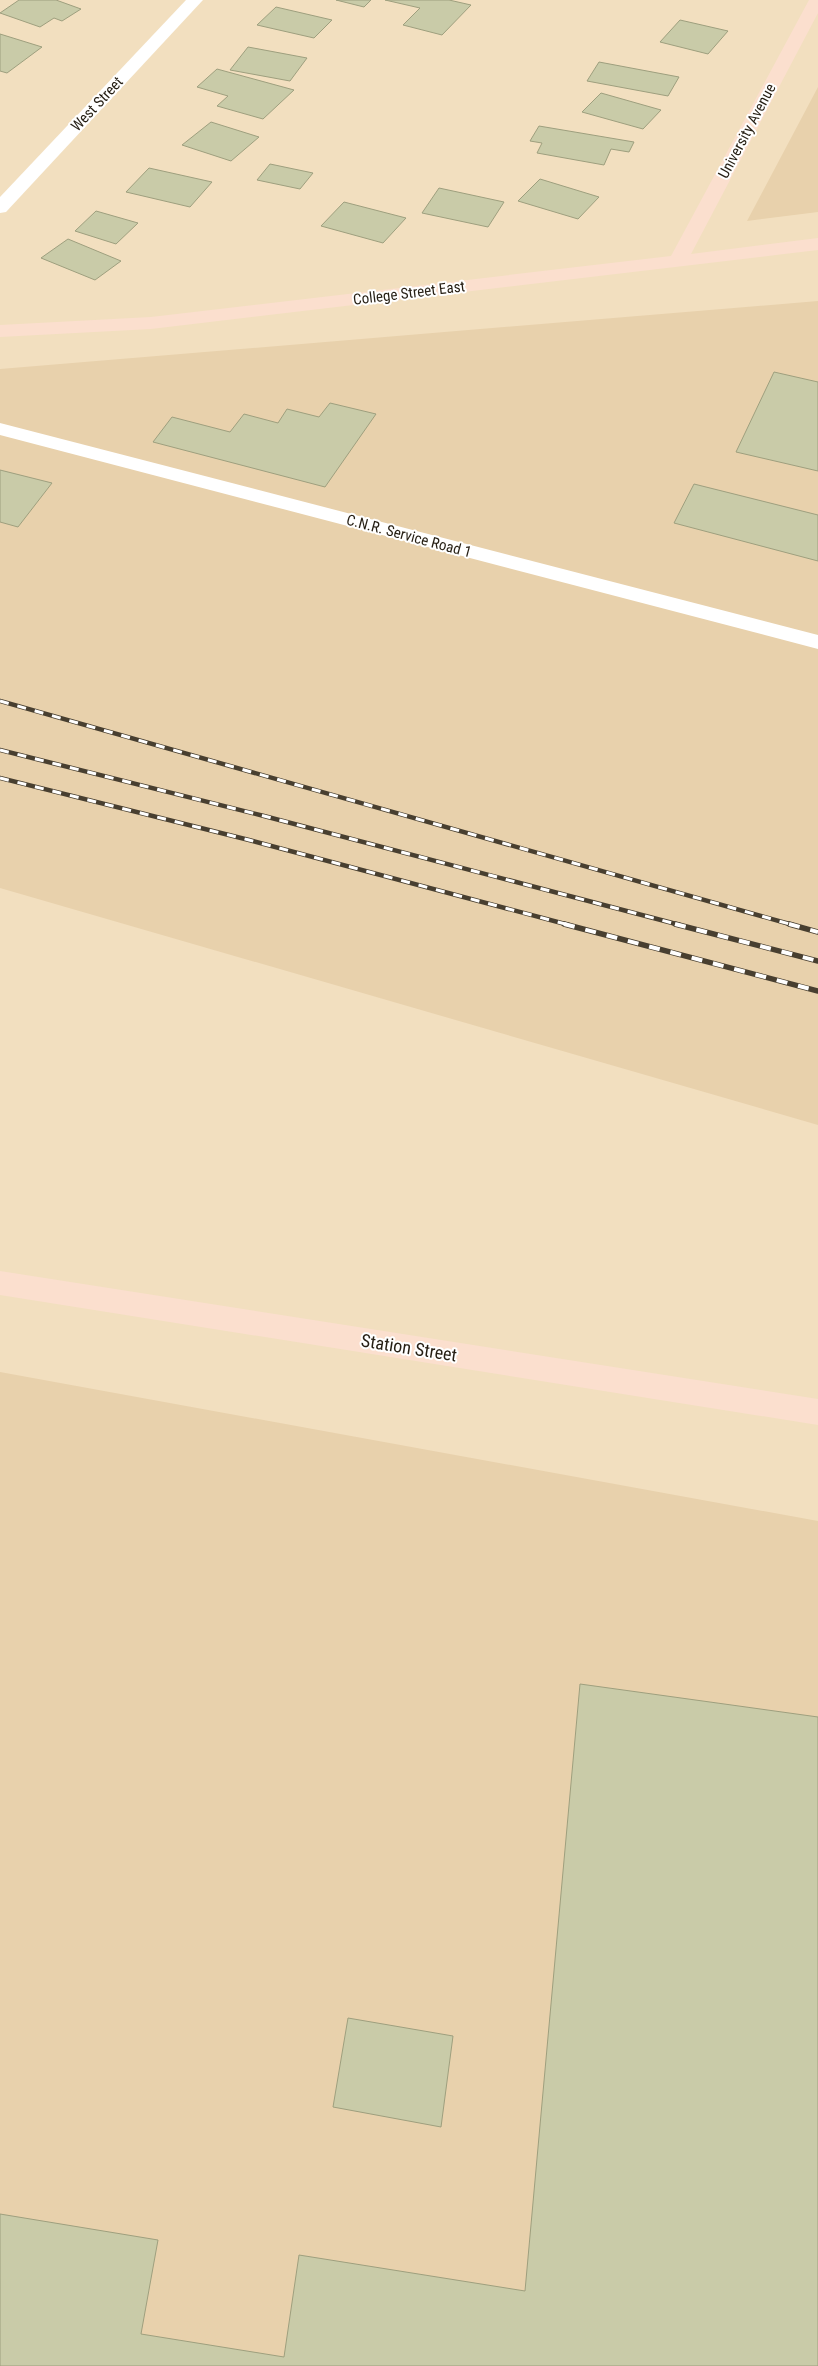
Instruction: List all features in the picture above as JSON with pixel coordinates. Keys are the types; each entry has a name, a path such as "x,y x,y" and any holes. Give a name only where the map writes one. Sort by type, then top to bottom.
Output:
{"street":[{"name":"West Street","path":"0,208 195,0"},
{"name":"University Avenue","path":"677,262 817,0"},
{"name":"College Street East","path":"0,331 151,323 818,244"},
{"name":"C.N.R. Service Road 1","path":"0,429 818,642"},
{"name":"Station Street","path":"0,1283 818,1412"}],"shaded area":[{"path":"818,87 818,212 747,221"},
{"path":"818,301 818,1125 0,888 0,369"},
{"path":"0,1372 818,1521 818,2366 0,2366"}],"building":[{"path":"19,0 56,0 81,9 62,21 54,18 40,27 0,13"},
{"path":"336,0 371,0 364,7"},
{"path":"385,0 449,0 471,5 442,35 403,25 420,8"},
{"path":"276,7 332,20 314,38 257,25"},
{"path":"680,20 728,31 708,54 660,42"},
{"path":"0,34 42,47 7,73 0,71"},
{"path":"248,47 307,58 290,81 230,70"},
{"path":"599,62 679,77 668,96 587,81"},
{"path":"217,69 294,90 263,119 217,106 228,96 197,87"},
{"path":"601,93 661,110 643,129 582,112"},
{"path":"211,122 259,137 231,161 182,145"},
{"path":"539,126 634,142 629,152 611,149 604,165 537,153 542,143 530,141"},
{"path":"270,164 313,173 300,189 257,180"},
{"path":"149,168 212,182 190,207 126,192"},
{"path":"540,179 599,197 578,219 518,201"},
{"path":"439,188 504,202 488,227 422,213"},
{"path":"344,202 406,218 383,243 321,226"},
{"path":"96,211 138,223 116,244 75,231"},
{"path":"68,239 121,261 95,280 41,258"},
{"path":"774,372 818,382 818,471 736,452"},
{"path":"330,403 376,414 325,487 153,442 172,417 230,432 244,414 278,423 287,409 319,417"},
{"path":"0,470 52,483 18,527 0,522"},
{"path":"694,484 818,515 818,561 674,523"},
{"path":"580,1684 818,1717 818,2366 0,2366 0,2214 158,2240 141,2334 284,2357 299,2255 525,2291"},
{"path":"348,2018 453,2036 441,2127 333,2107"}],"railway":[{"path":"0,701 793,925"},
{"path":"0,750 264,816 680,925"},
{"path":"0,778 249,840 569,925"},
{"path":"564,924 818,991"},
{"path":"675,924 818,961"},
{"path":"789,924 818,932"}]}
